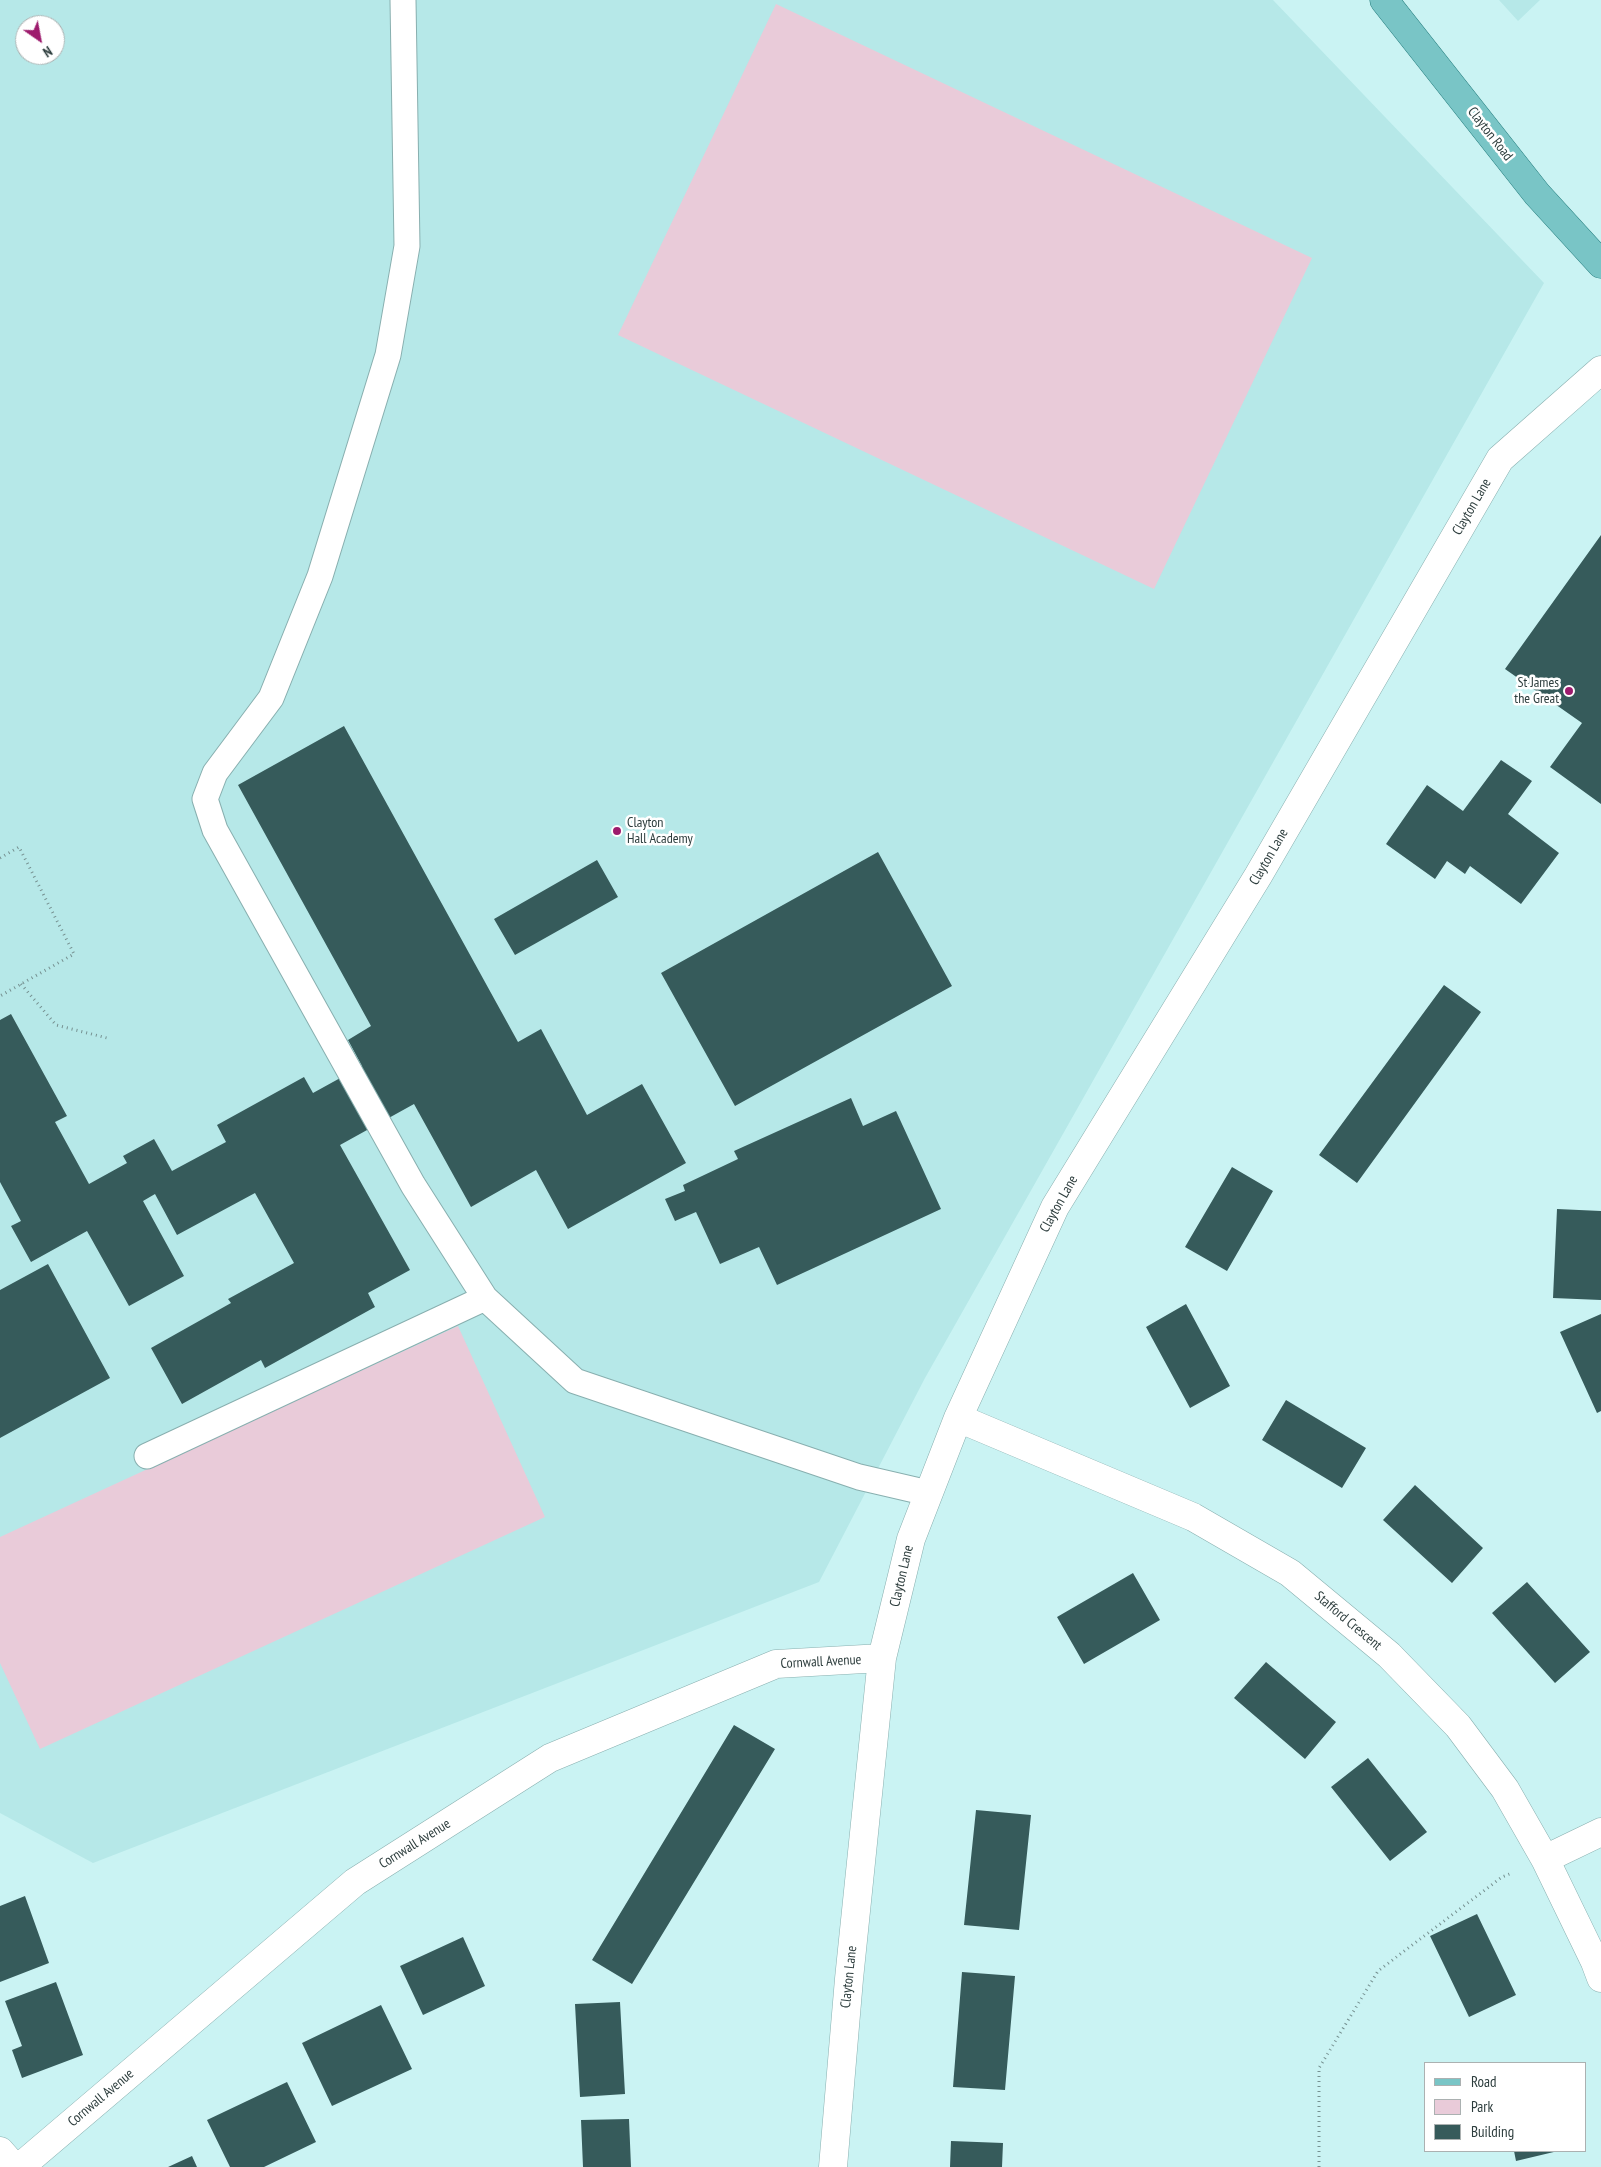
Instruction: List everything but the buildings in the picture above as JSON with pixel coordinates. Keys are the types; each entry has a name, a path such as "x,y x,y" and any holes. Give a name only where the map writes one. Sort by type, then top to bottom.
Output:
{"main road":[{"name":"Clayton Road","path":"1384,0 1537,194 1597,250"}],"street":[{"name":"Clayton Lane","path":"833,2167 849,1979 882,1658 911,1539 958,1418 1055,1207 1258,876 1500,459 1601,370"},
{"name":"Stafford Crescent","path":"958,1418 1193,1517 1290,1573 1389,1655 1458,1726 1505,1789 1545,1859 1601,1978"},
{"name":"Cornwall Avenue","path":"20,2167 355,1882 550,1758 776,1664 882,1658"},
{"path":"1545,1859 1601,1832"},
{"path":"0,2151 14,2167"}],"lane":[{"path":"403,0 407,246 388,355 320,576 271,698 215,774 205,799 214,830 404,1168 485,1298 575,1381 859,1477 928,1493"},
{"path":"147,1456 485,1298"}],"path":[{"path":"0,858 19,848 74,954 0,996"},
{"path":"21,984 56,1025 107,1038"},
{"path":"1319,2167 1319,2068 1378,1971 1502,1877 1545,1859"}],"shaded area":[{"name":"Clayton Hall Academy","path":"0,0 1273,0 1544,283 925,1378 819,1582 93,1863 0,1813"},
{"path":"1499,0 1540,0 1518,21"}],"green space":[{"path":"776,4 1312,258 1154,589 618,335"},
{"path":"458,1326 545,1517 40,1749 0,1663 0,1537"}],"place":[{"name":"St James the Great","path":"1569,691"},
{"name":"Clayton Hall Academy","path":"617,831"}]}
